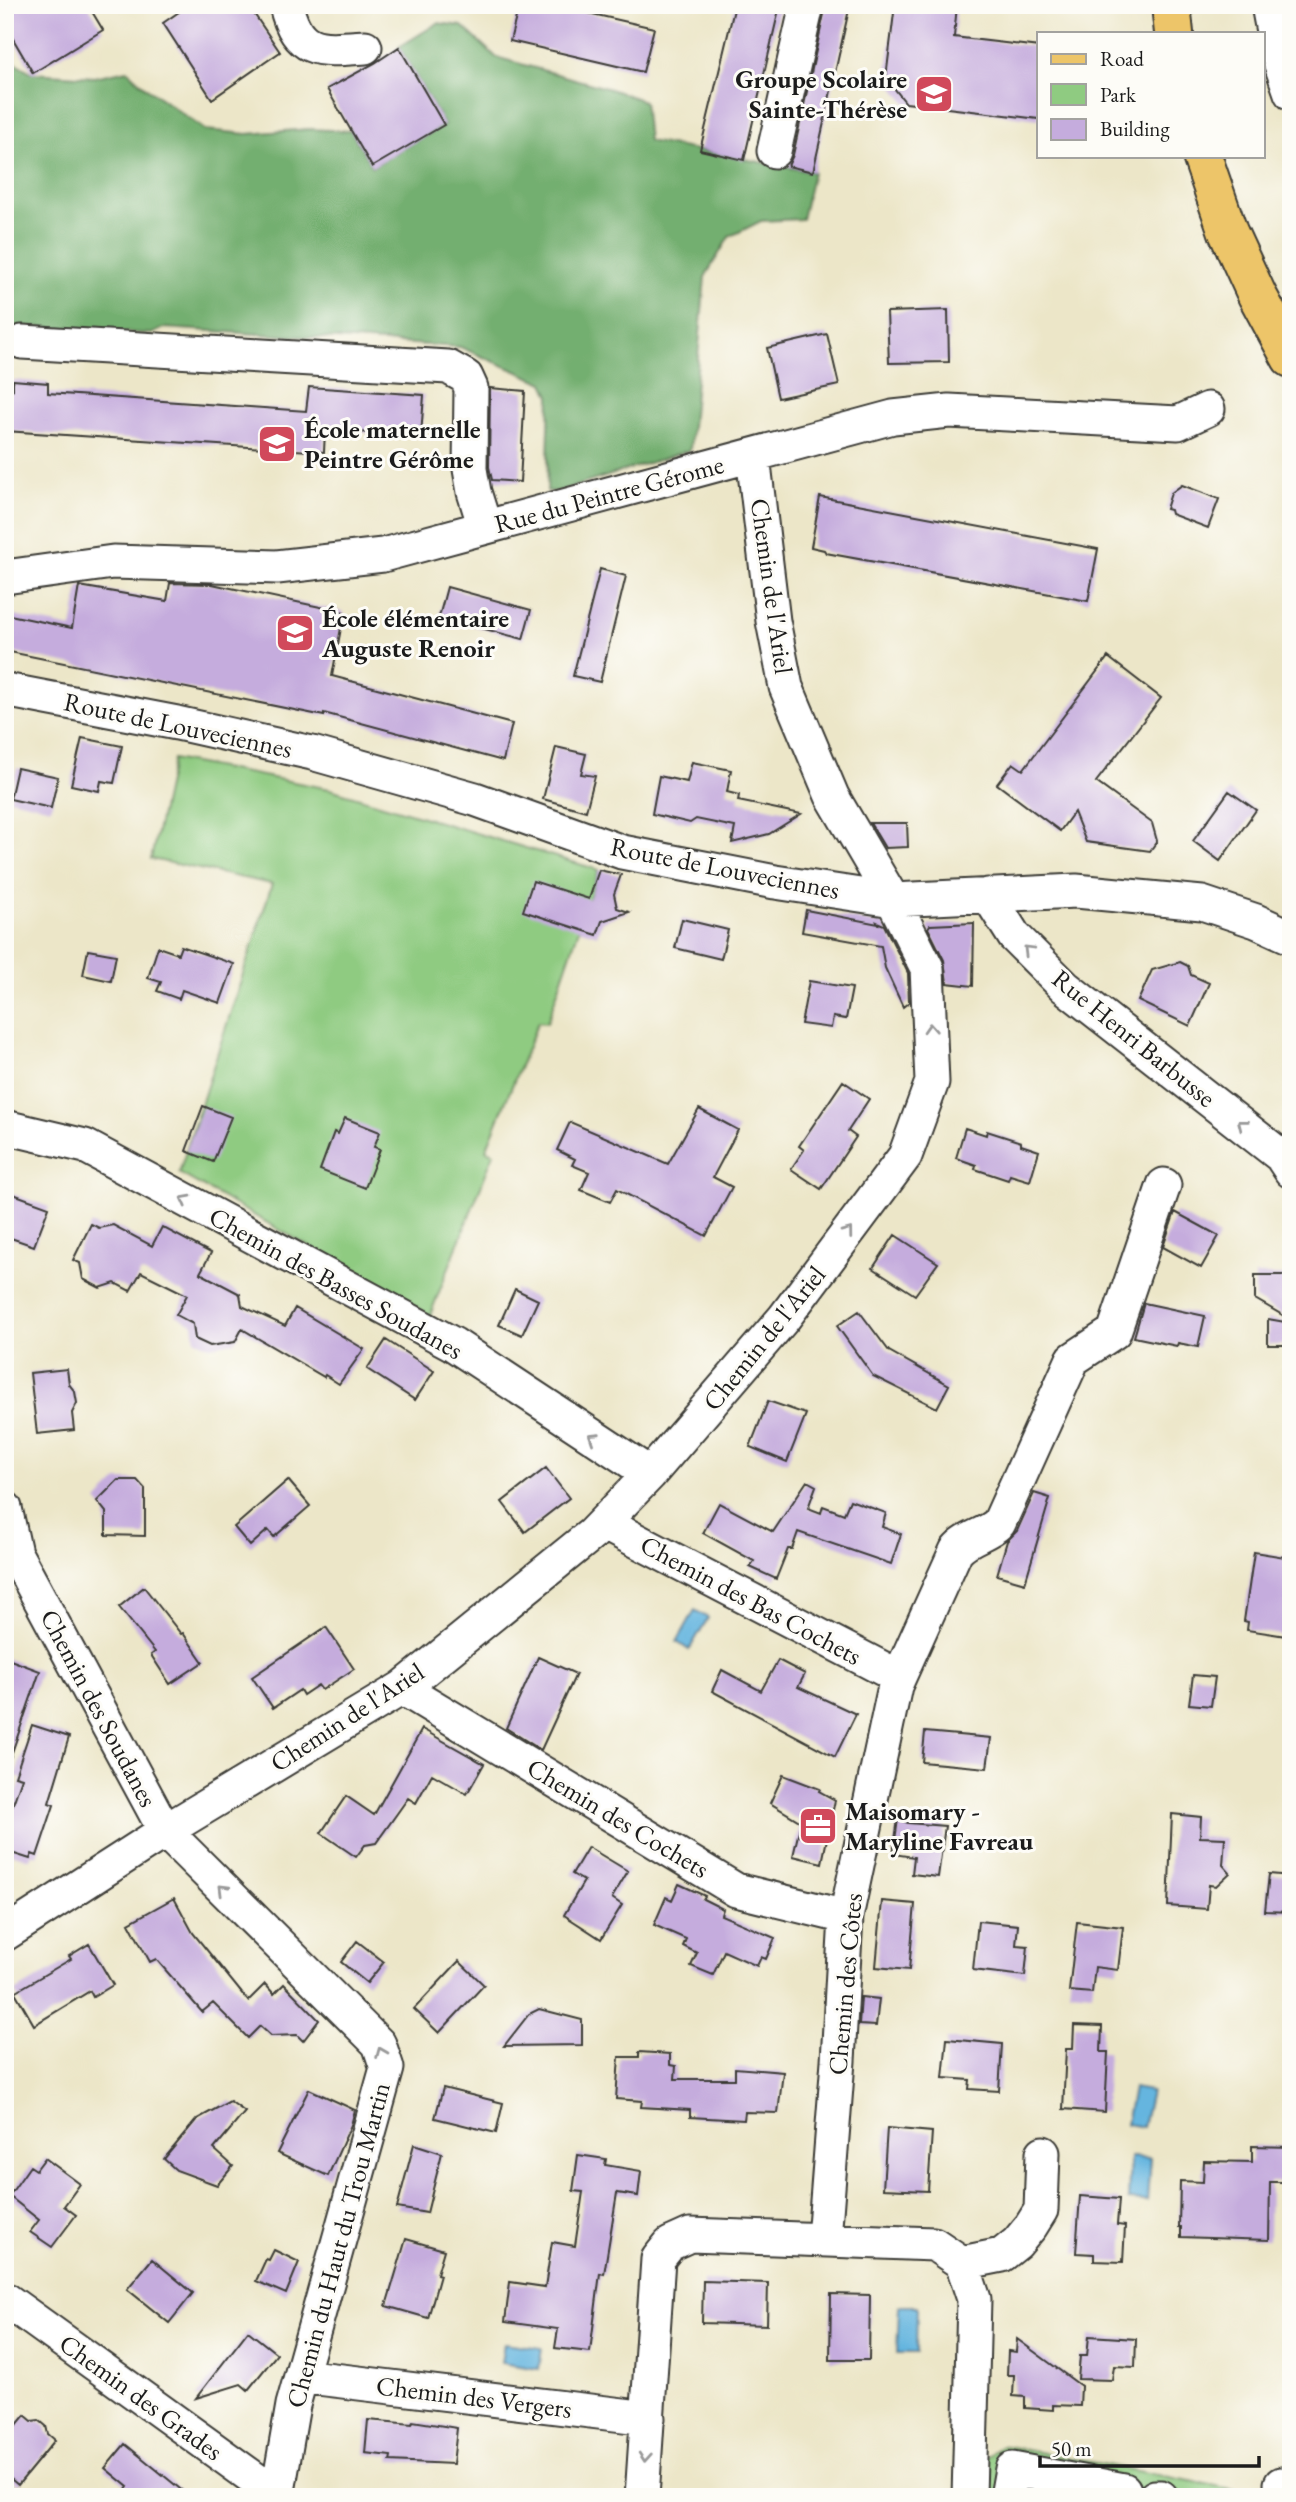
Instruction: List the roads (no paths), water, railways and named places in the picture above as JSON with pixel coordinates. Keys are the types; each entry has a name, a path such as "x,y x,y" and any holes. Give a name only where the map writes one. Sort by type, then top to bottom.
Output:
{"main road":[{"path":"1171,5 1174,32"},
{"path":"1203,158 1228,232 1257,295 1290,354"}],"street":[{"path":"286,5 291,25 300,38 310,45 334,50 365,47"},
{"path":"774,151 807,5"},
{"path":"1268,5 1284,54 1291,93"},
{"path":"22,342 448,367 466,377 471,388 470,469 485,527"},
{"name":"Rue du Peintre Gérome","path":"5,577 113,562 276,567 383,555 893,417 949,411 1178,423 1208,409"},
{"name":"Chemin de l'Ariel","path":"5,1934 165,1831 402,1688 603,1523 650,1474 784,1318 905,1156 933,1082 927,968 892,900 832,796 786,687 773,621 753,456"},
{"name":"Route de Louveciennes","path":"5,690 177,723 312,753 475,799 622,852 775,882 892,900 1076,891 1202,903 1256,921 1291,937"},
{"name":"Rue Henri Barbusse","path":"988,895 1014,936 1065,987 1281,1156 1291,1171"},
{"name":"Chemin des Basses Soudanes","path":"5,1127 85,1146 453,1345 650,1474"},
{"name":"Chemin des Côtes","path":"824,2239 846,1917 895,1686 956,1551 962,1542 989,1532 999,1522 1073,1359 1114,1332 1164,1185"},
{"name":"Chemin des Soudanes","path":"5,1508 15,1553 165,1831"},
{"name":"Chemin des Bas Cochets","path":"603,1523 899,1677"},
{"name":"Chemin des Cochets","path":"402,1688 736,1890 846,1917"},
{"name":"Chemin du Haut du Trou Martin","path":"165,1831 379,2044 387,2068 293,2405 277,2496"},
{"path":"962,2263 1002,2255 1017,2244 1031,2226 1041,2210 1043,2153"},
{"path":"642,2497 658,2259 670,2244 690,2235 934,2244 962,2263 974,2299 970,2497"},
{"name":"Chemin des Grades","path":"5,2299 277,2496"},
{"name":"Chemin des Vergers","path":"301,2376 648,2418"},
{"path":"1007,2497 1012,2469 1047,2486 1124,2490 1123,2497"},
{"path":"1155,2497 1161,2497"}],"water":[{"path":"695,1610 708,1618 689,1650 677,1642"},
{"path":"1133,2088 1151,2091 1143,2127 1126,2124"},
{"path":"1130,2157 1150,2158 1147,2201 1128,2200"},
{"path":"899,2306 917,2306 916,2353 897,2353"},
{"path":"504,2343 542,2348 539,2369 501,2363"}],"place":[{"name":"Groupe Scolaire Sainte-Thérèse","path":"934,94"},
{"name":"École maternelle Peintre Gérôme","path":"277,444"},
{"name":"École élémentaire Auguste Renoir","path":"295,633"},
{"name":"Maisomary - Maryline Favreau","path":"818,1826"}]}
